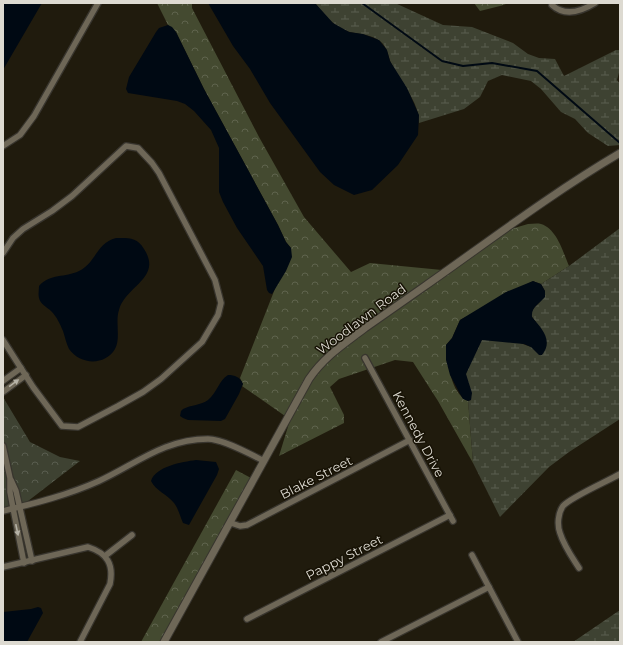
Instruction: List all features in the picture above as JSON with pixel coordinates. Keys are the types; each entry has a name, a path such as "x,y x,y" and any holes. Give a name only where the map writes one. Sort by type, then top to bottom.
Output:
{"street":[{"path":"3,146 20,135 34,116 98,3"},
{"path":"552,5 559,10 569,13 595,3"},
{"path":"3,254 13,238 22,229 52,211 72,196 126,146 138,148 159,173 215,280 221,303 218,315 212,328 202,342 161,379 143,392 78,426 62,426 33,387 3,340"},
{"name":"Woodlawn Road","path":"164,642 309,378 317,367 327,357 386,313 594,168 620,153"},
{"name":"Kennedy Drive","path":"366,358 453,521"},
{"path":"3,381 21,368"},
{"path":"3,392 26,375"},
{"path":"3,511 69,493 99,481 161,448 175,443 210,439 231,446 264,461"},
{"name":"Blake Street","path":"231,522 240,526 247,524 410,440"},
{"path":"3,446 10,478 10,492 24,563"},
{"path":"579,568 564,544 559,532 558,522 560,512 564,506 577,497 620,474"},
{"path":"10,478 16,491 20,506 32,561"},
{"name":"Pappy Street","path":"247,619 450,515"},
{"path":"105,556 132,535"},
{"path":"3,567 88,547 105,556 110,564 112,574 110,584 80,642"},
{"path":"472,555 518,642"},
{"path":"381,642 489,587"}],"green space":[{"path":"157,3 192,3 192,8 259,137 304,217 351,272 370,263 442,270 325,354 308,376 285,416 242,386 243,384 240,378 291,248 286,242 204,89 176,32 168,25"},
{"path":"315,3 395,3 443,25 472,27 513,43 528,54 539,58 555,59 564,76 616,50 620,50 620,69 617,80 620,84 620,145 608,146 588,133 575,119 561,112 541,89 531,81 502,75 488,81 480,97 464,109 419,123 413,101 392,65 383,43 373,37 350,32 339,27 326,16"},
{"path":"474,3 509,3 480,11"},
{"path":"528,224 541,224 551,231 559,242 569,266 541,284 533,281 460,320 452,338 446,345 449,368 454,384 457,391 468,401 473,463 438,401 413,362 395,360 339,379 330,387 344,415 344,423 279,456 290,420 312,380 320,369 342,349 511,229"},
{"path":"620,228 620,419 569,452 549,467 500,517 473,463 468,401 471,400 471,396 466,375 468,367 482,339 520,343 531,347 536,322 531,313 540,302 545,291 541,284 569,266"},
{"path":"3,397 30,442 60,457 80,461 19,508 3,510"},
{"path":"236,470 251,478 161,642 141,642"},
{"path":"620,610 620,642 573,642"}],"shaded area":[{"path":"3,3 42,3 3,70"},
{"path":"208,3 315,3 333,23 349,32 363,34 379,40 387,50 390,61 407,88 419,115 418,135 398,165 372,190 354,195 334,185 320,172 270,103 250,69 233,46"},
{"path":"168,25 176,32 204,89 286,242 291,248 292,257 286,271 272,294 267,290 263,266 237,228 219,192 219,148 211,130 194,111 185,104 177,101 128,93 126,89 129,77 156,32 159,28"},
{"path":"116,238 129,238 138,242 144,249 149,259 149,267 146,275 128,294 119,310 118,340 117,345 111,355 99,361 86,361 79,358 69,349 57,318 42,304 40,300 39,286 43,282 53,277 79,271 89,263 104,244"},
{"path":"533,281 541,284 545,291 545,297 534,308 532,317 545,334 547,344 545,350 542,355 539,355 531,347 524,344 482,340 466,374 472,393 471,400 468,401 463,399 450,375 446,360 446,345 452,338 460,320 506,292"},
{"path":"228,375 237,377 243,384 225,419 221,421 188,420 180,416 183,409 208,400 214,394 222,380"},
{"path":"196,460 216,462 219,469 189,525 183,523 174,503 151,481 158,472 164,468"},
{"path":"38,607 41,608 43,613 27,642 3,642 3,612"}],"waterway":[{"path":"362,3 442,61 463,66 492,63 537,71 620,143"}]}
